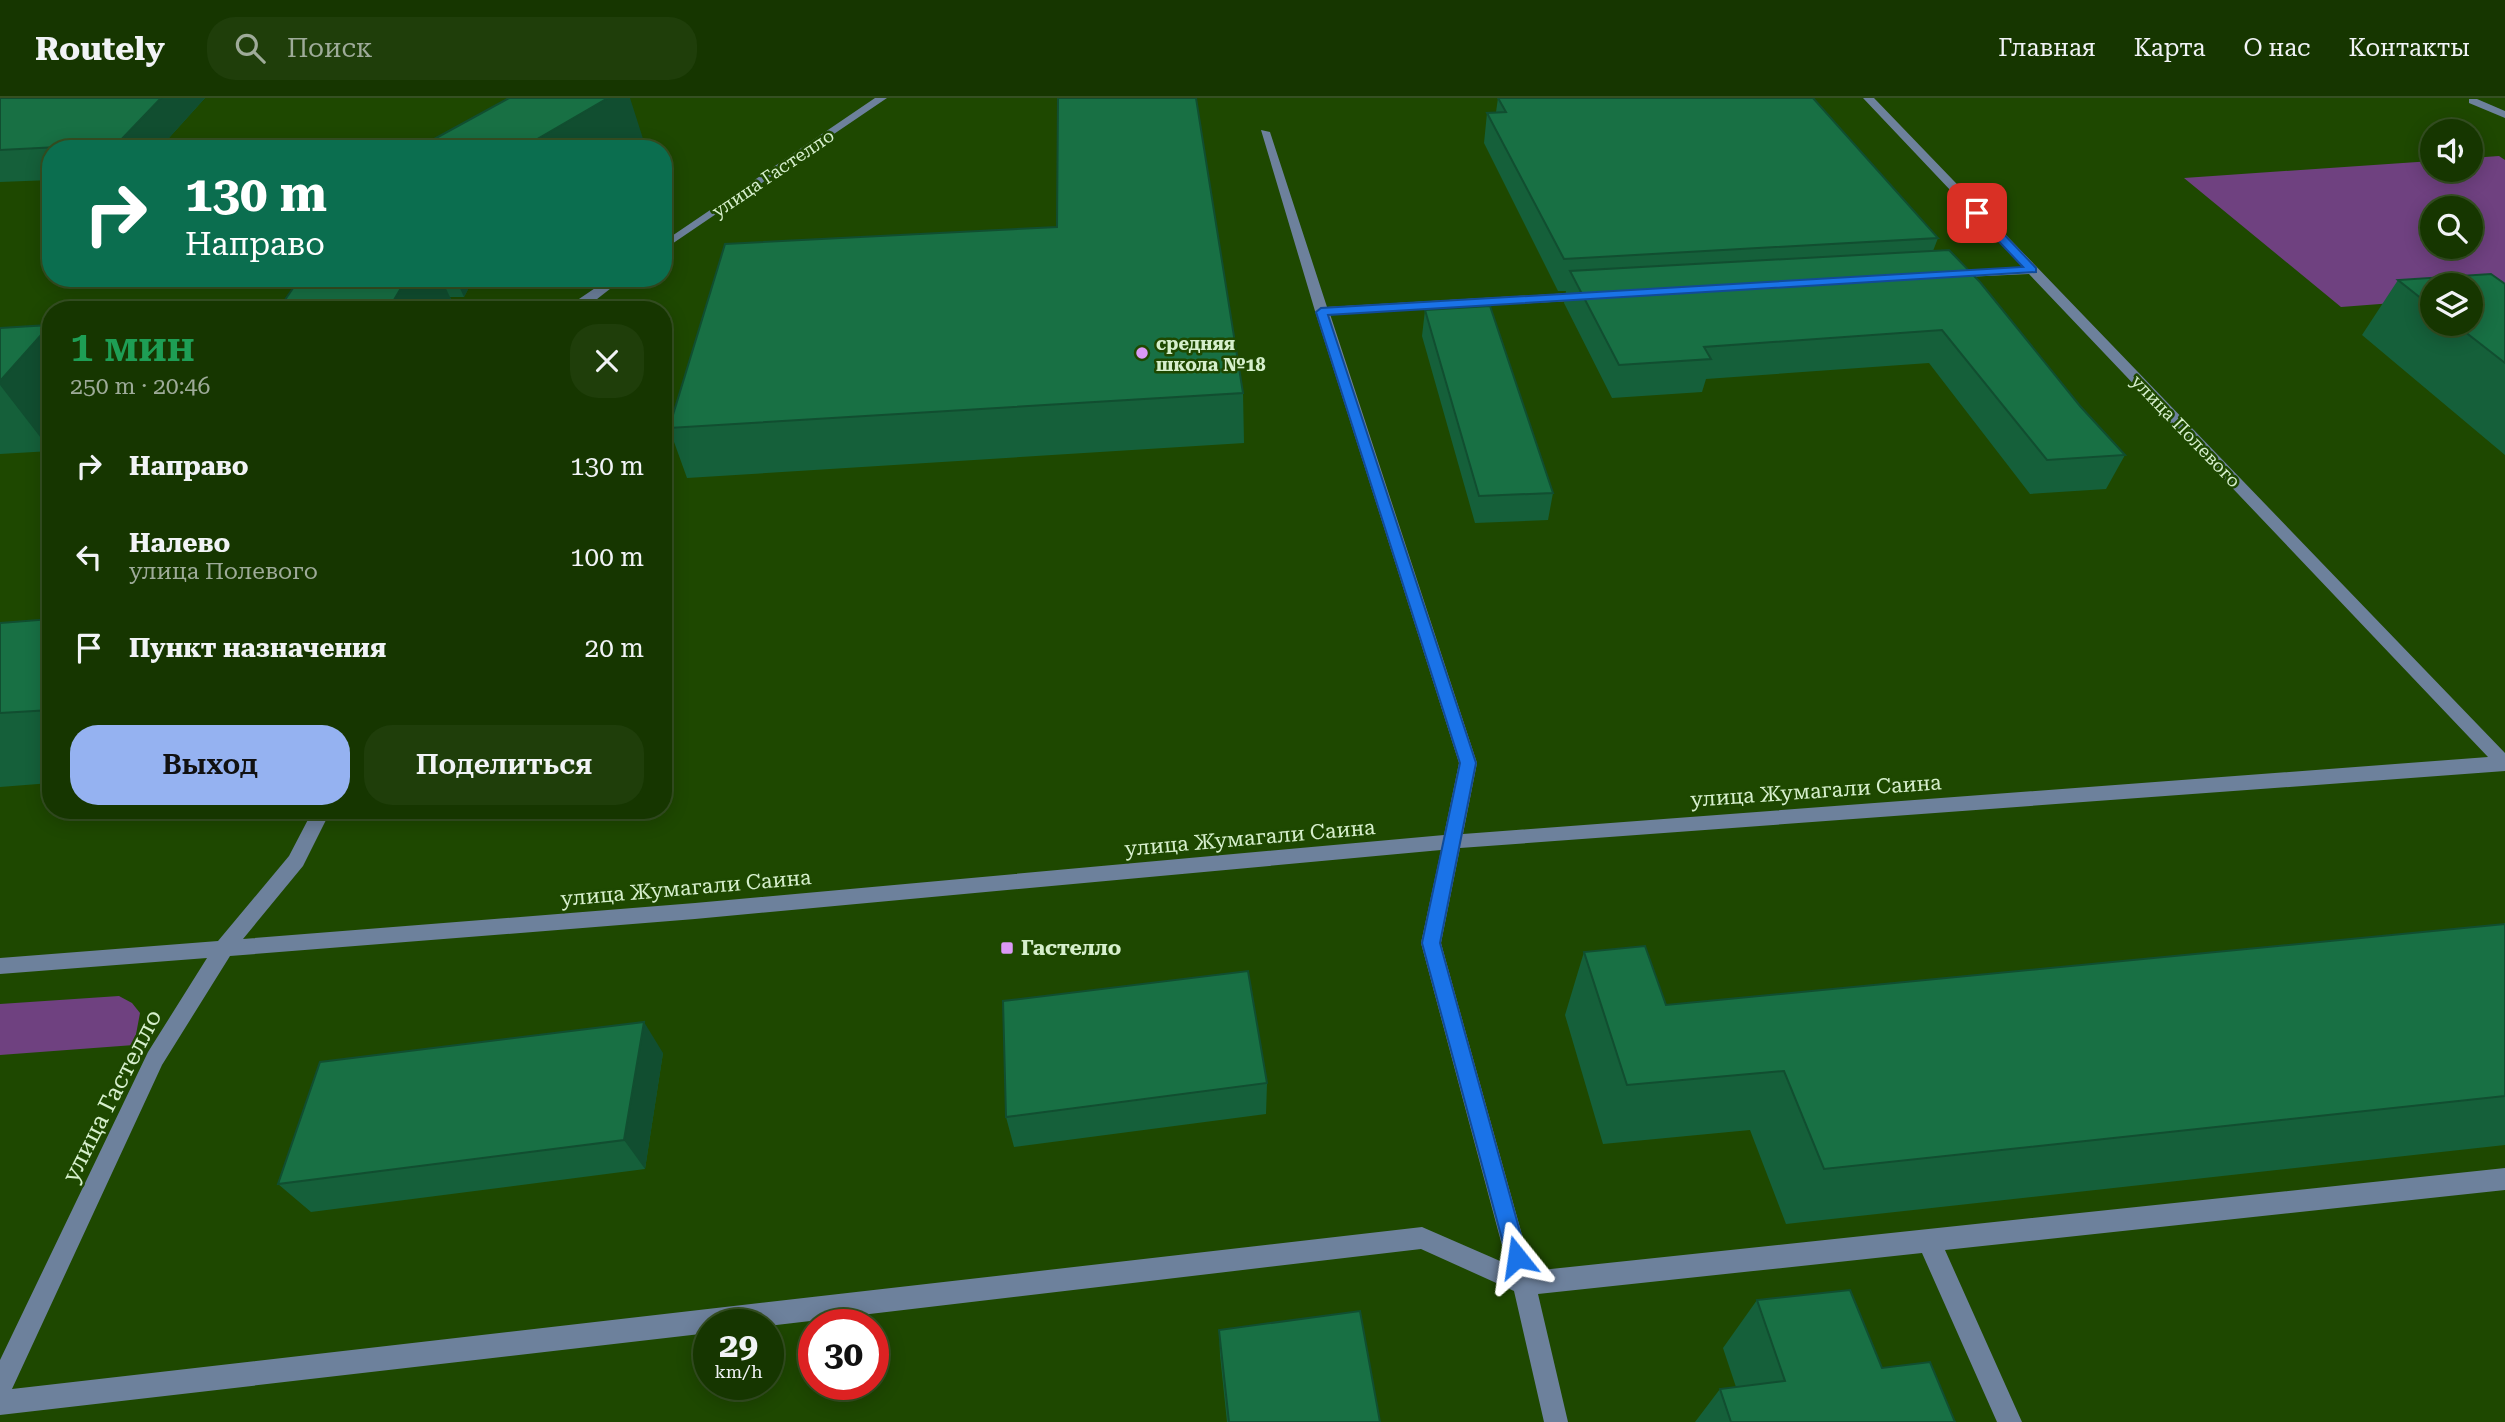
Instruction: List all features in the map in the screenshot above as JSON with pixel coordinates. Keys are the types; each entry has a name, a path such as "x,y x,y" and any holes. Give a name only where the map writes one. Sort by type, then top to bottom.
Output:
{"street":[{"name":"улица Гастелло","path":"672,241 882,98"},
{"name":"улица Полевого","path":"1868,98 2504,763"},
{"path":"2473,101 2505,115"},
{"path":"1265,132 1468,763 1431,943 1524,1284 1556,1422"},
{"path":"1936,276 2032,270"},
{"path":"586,301 606,287"},
{"path":"1321,312 1607,295"},
{"name":"улица Жумагали Саина","path":"0,966 695,911 1450,842 2504,763"},
{"name":"улица Гастелло","path":"0,1387 155,1059 224,948 296,862 318,819"},
{"path":"0,1403 1422,1238 1524,1284 2505,1180"},
{"path":"1929,1241 2010,1422"}],"shaded area":[{"path":"2499,156 2505,160 2505,295 2483,289 2483,273 2420,273 2420,301 2341,307 2184,178 2420,162 2420,182 2483,182 2483,157"},
{"path":"119,996 132,1003 140,1013 134,1045 0,1055 0,1004"}],"building":[{"path":"0,98 161,98 121,140 42,140 42,148 0,150"},
{"path":"509,98 608,98 536,140 432,140"},
{"path":"1058,98 1196,98 1243,393 672,428 672,418 725,244 1057,227"},
{"path":"1498,98 1813,98 1938,238 1564,259 1487,113 1506,112"},
{"path":"1949,250 1980,282 2080,406 2125,455 2047,460 1942,330 1704,347 1711,359 1619,365 1570,271"},
{"path":"2491,274 2505,284 2505,363 2470,336 2483,336 2483,275"},
{"path":"2420,279 2420,297 2398,280"},
{"path":"294,287 402,287 393,301 284,301"},
{"path":"1490,306 1553,493 1479,496 1425,310"},
{"path":"42,325 42,334 0,381 0,328"},
{"path":"42,620 42,711 0,713 0,623"},
{"path":"2505,924 2505,1096 1824,1169 1784,1071 1627,1085 1584,952 1645,946 1666,1005"},
{"path":"1248,971 1267,1083 1006,1117 1003,1001"},
{"path":"644,1022 624,1140 278,1184 320,1062"},
{"path":"1850,1290 1882,1368 1930,1362 1955,1422 1731,1422 1720,1389 1785,1381 1757,1300"},
{"path":"1360,1311 1380,1422 1229,1422 1219,1330"}],"place":[{"name":"средняя школа №18","path":"1142,353"},
{"name":"Гастелло","path":"1007,948"}],"route":[{"path":"1517,1257 1431,943 1468,763 1321,312 2032,270 1977,213"}]}
